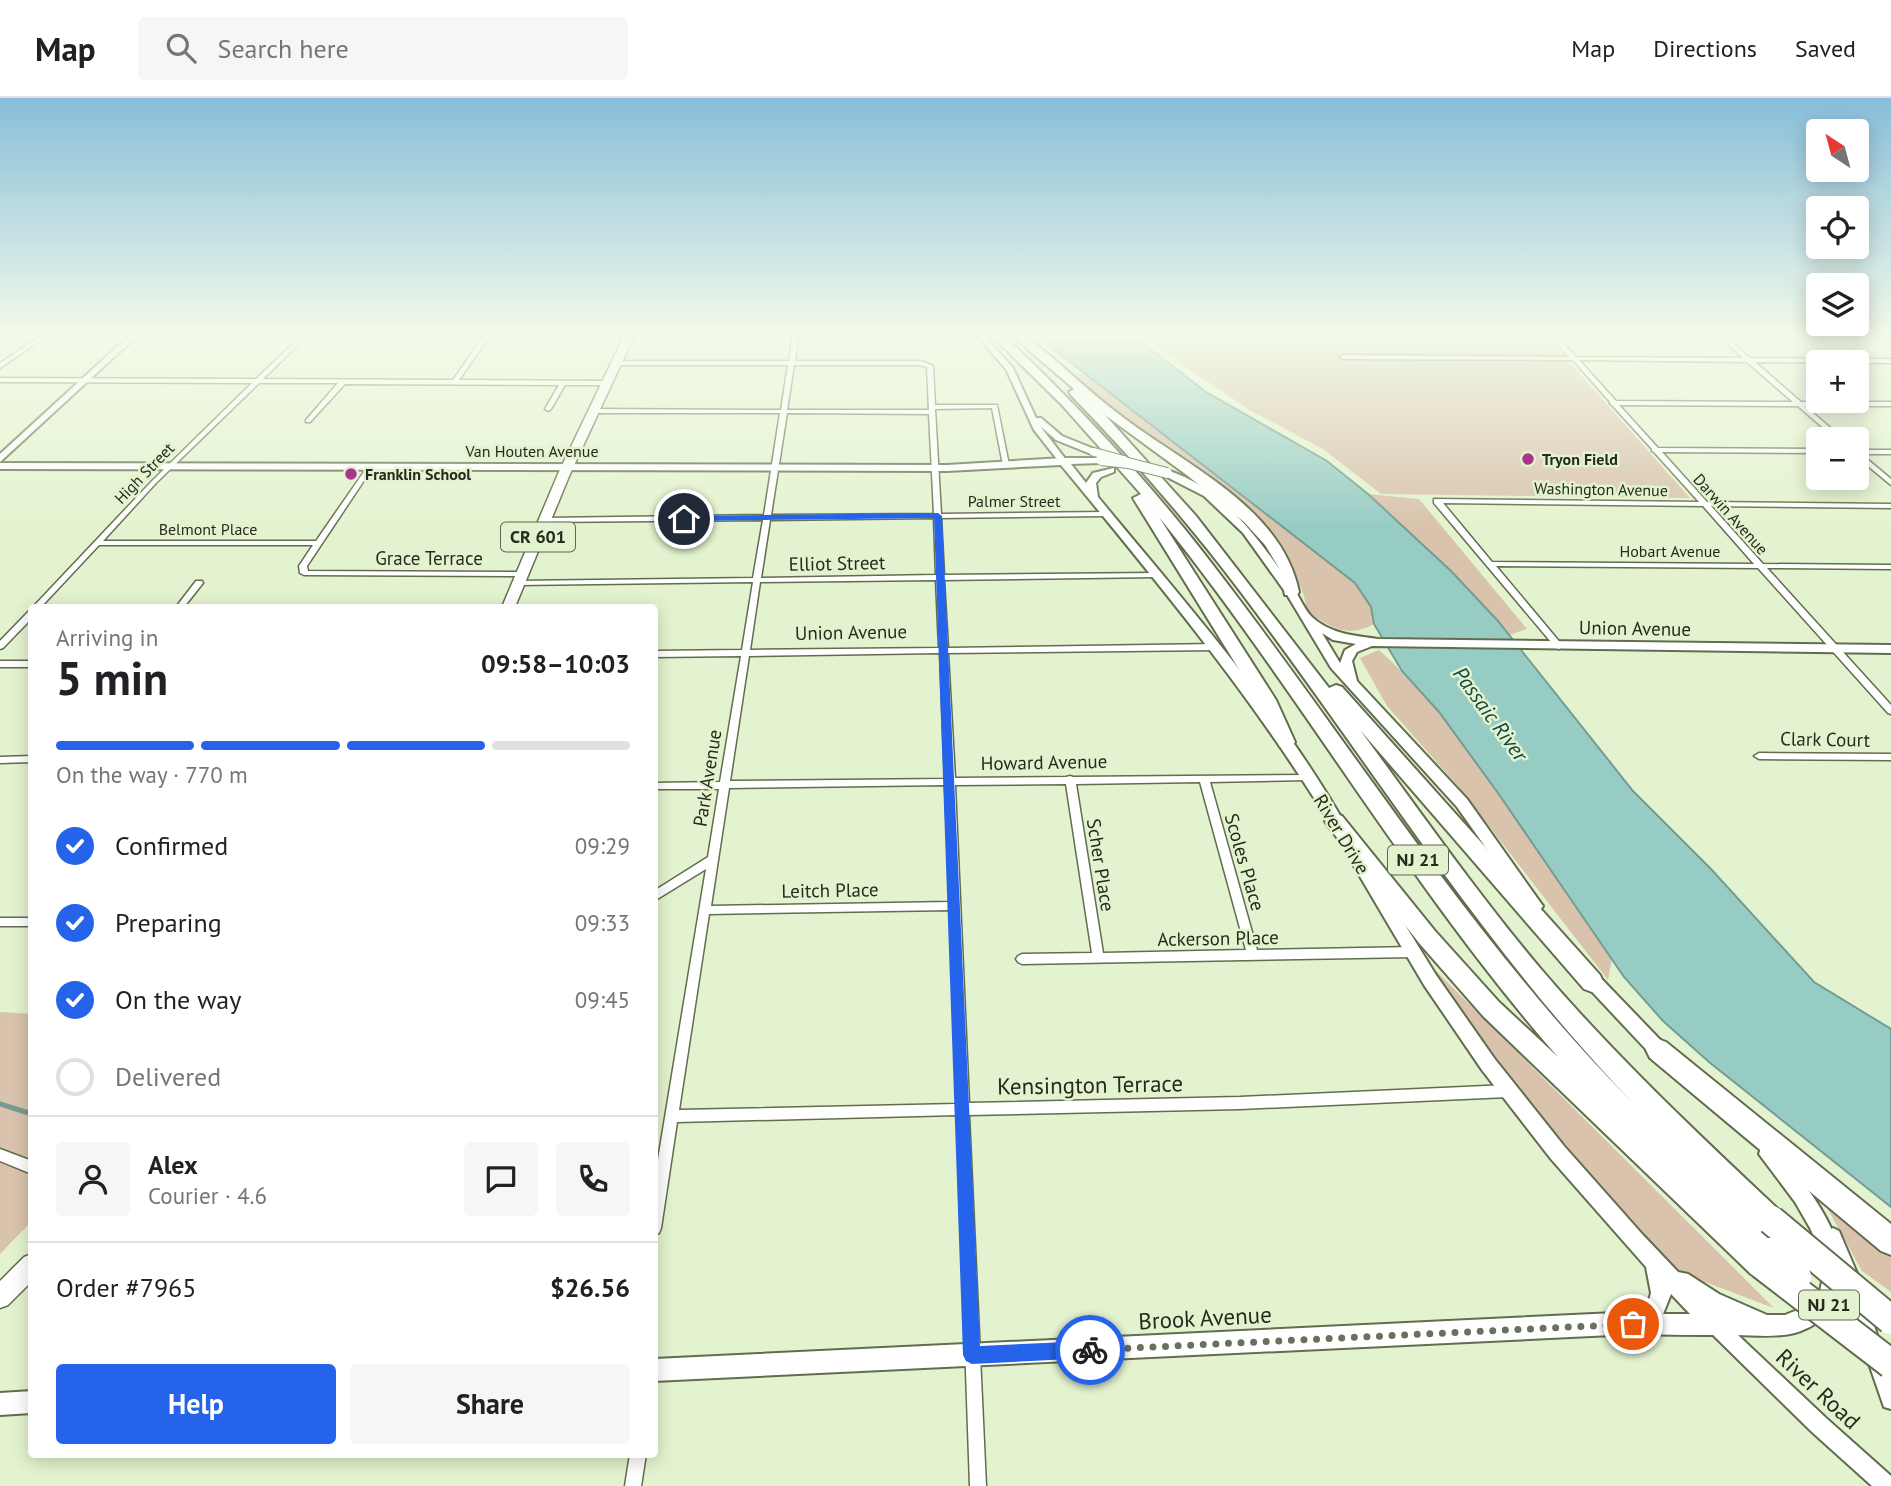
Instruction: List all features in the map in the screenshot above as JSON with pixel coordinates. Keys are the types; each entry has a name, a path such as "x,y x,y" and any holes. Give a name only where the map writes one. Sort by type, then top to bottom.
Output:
{"highway":[{"name":"NJ 21","path":"1054,399 1099,450 1155,500 1229,595 1448,903 1511,985 1624,1112 1765,1258 1891,1357"},
{"name":"NJ 21","path":"1082,399 1188,515 1264,613 1472,898 1535,978 1661,1115 1772,1220 1891,1320"},
{"path":"1093,399 1229,499 1273,548 1288,574 1291,592"},
{"path":"1099,450 1267,701 1286,742"},
{"path":"1264,613 1592,982"},
{"path":"1335,821 1363,853 1433,945 1491,1009 1765,1258 1891,1364"},
{"path":"1658,1050 1891,1241"}],"main road":[{"name":"CR 601","path":"509,604 567,467 600,399"},
{"name":"Van Houten Avenue","path":"0,466 936,468 1063,461 1099,450 1167,473"},
{"name":"River Drive","path":"1063,461 1216,647 1286,742 1413,951 1455,1017 1508,1091 1645,1252 1716,1326"},
{"path":"1093,498 1091,483 1097,475 1110,470 1135,467 1167,473 1199,487 1227,510 1255,541 1291,592 1303,617 1335,665 1462,803 1592,982 1658,1050 1790,1177 1828,1241 1833,1283 1828,1299 1818,1313 1804,1321 1785,1325 1760,1322 1712,1301 1666,1270 1645,1252"},
{"path":"1303,617 1337,637 1379,643"},
{"path":"1374,709 1348,672 1345,658 1352,649 1379,643"},
{"name":"Union Avenue","path":"1379,643 1891,649"},
{"path":"1633,1324 1652,1313 1663,1294 1657,1269 1645,1252"},
{"path":"0,1297 28,1269"},
{"name":"Brook Avenue","path":"658,1370 1633,1324 1785,1325"},
{"path":"0,1404 28,1402"}],"street":[{"path":"0,459 65,399"},
{"name":"High Street","path":"40,604 170,466 240,399"},
{"path":"308,421 328,399"},
{"path":"548,409 554,399"},
{"name":"Park Avenue","path":"658,1203 787,399"},
{"path":"932,399 978,1486"},
{"name":"River Drive","path":"1024,399 1038,430 1063,461"},
{"name":"Darwin Avenue","path":"1609,399 1891,711"},
{"path":"1793,399 1826,427"},
{"path":"1612,402 1891,404"},
{"path":"594,411 785,411 995,406 1006,465"},
{"path":"1030,411 1059,438 1099,450"},
{"path":"1654,450 1806,451"},
{"path":"1869,453 1891,452"},
{"path":"1869,464 1891,483"},
{"path":"318,543 370,467"},
{"name":"Washington Avenue","path":"1492,564 1437,501 1891,506"},
{"name":"Palmer Street","path":"545,520 1106,514"},
{"name":"Belmont Place","path":"97,543 318,543"},
{"name":"Grace Terrace","path":"318,543 302,572 520,579"},
{"path":"1492,564 1559,646"},
{"name":"Hobart Avenue","path":"1492,564 1891,567"},
{"name":"Elliot Street","path":"520,579 758,580 1156,575"},
{"path":"182,604 199,583"},
{"path":"0,646 28,617"},
{"name":"Union Avenue","path":"658,654 1216,647"},
{"path":"0,664 28,664"},
{"name":"Clark Court","path":"1759,756 1891,757"},
{"path":"0,760 28,759"},
{"name":"Howard Avenue","path":"658,786 1308,777"},
{"name":"Scoles Place","path":"1204,778 1253,955"},
{"name":"Scher Place","path":"1070,779 1098,958"},
{"path":"658,894 713,859"},
{"name":"Leitch Place","path":"705,910 955,906"},
{"path":"0,922 28,922"},
{"name":"Ackerson Place","path":"1022,959 1413,951"},
{"name":"Kensington Terrace","path":"672,1116 1240,1103 1508,1091"},
{"path":"0,1155 28,1166"},
{"path":"1790,1177 1823,1220 1836,1243 1891,1400"},
{"name":"River Road","path":"1716,1326 1880,1484"},
{"path":"633,1486 637,1458"}],"shaded area":[{"path":"1099,399 1116,399 1355,583 1371,607 1374,624 1348,631 1332,627 1308,613 1303,593 1289,562 1262,525"},
{"path":"1233,399 1602,399 1690,498 1381,494 1323,449"},
{"path":"1368,494 1419,499 1527,629 1509,635 1498,620"},
{"path":"1379,650 1444,719 1503,797 1612,959 1608,980 1457,785 1387,706 1360,658"},
{"path":"1432,967 1774,1308 1681,1273 1587,1175 1451,999"},
{"path":"0,1012 28,1014 28,1225 0,1254"},
{"path":"1825,1204 1891,1255 1891,1292 1862,1271"}],"water":[{"name":"Passaic River","path":"1118,399 1218,399 1327,461 1368,494 1451,571 1498,621 1633,791 1711,869 1814,982 1891,1029 1891,1207 1709,1062 1663,1021 1624,977 1498,793 1439,712 1402,671 1374,624 1371,607 1355,583"}],"waterway":[{"path":"0,1104 28,1113"}],"way so far":[{"path":"1090,1350 1633,1324"}],"place":[{"name":"Tryon Field","path":"1528,459"},
{"name":"Franklin School","path":"351,474"}],"route":[{"path":"684,519 938,516 972,1355 1090,1350"}]}
